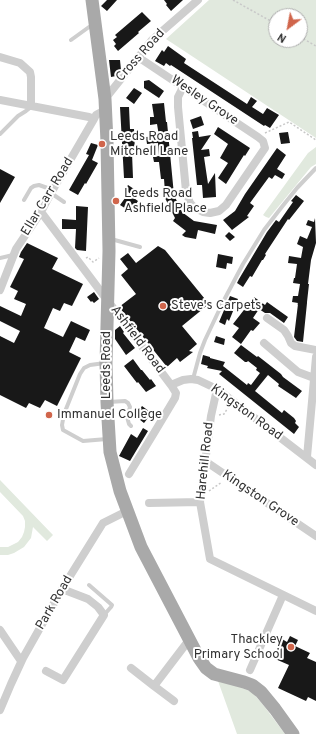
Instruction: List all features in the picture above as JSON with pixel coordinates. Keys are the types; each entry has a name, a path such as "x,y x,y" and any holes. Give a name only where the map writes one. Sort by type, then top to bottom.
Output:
{"main road":[{"name":"Leeds Road","path":"92,0 105,104 108,142 107,402 110,452 118,483 141,547 199,658 206,668 214,674 252,685 261,692 293,734"}],"street":[{"name":"Cross Road","path":"105,104 138,57 152,40 198,0"},
{"path":"0,57 20,63 30,72 31,106"},
{"name":"Wesley Grove","path":"138,57 183,87 258,137 263,142 265,148 226,205 219,211 210,213 203,212 195,208 190,203 186,191 178,107 178,97 183,87"},
{"path":"0,100 94,119"},
{"name":"Ellar Carr Road","path":"0,290 16,249 41,212 96,115 105,104"},
{"name":"Ashfield Road","path":"41,212 176,393 175,398 129,474"},
{"path":"266,318 284,330 294,346 316,350"},
{"path":"264,343 298,372 314,378"},
{"path":"306,458 316,357"},
{"path":"171,385 184,380 193,380"},
{"name":"Kingston Road","path":"193,380 203,382 217,389 316,465"},
{"name":"Harehill Road","path":"217,389 211,416 200,499 210,559 316,611"},
{"name":"Kingston Grove","path":"205,461 316,536"},
{"path":"149,503 200,499"},
{"name":"Park Road","path":"0,710 3,695 21,661 62,589 103,523 127,511"},
{"path":"46,671 63,680 104,615 88,599 62,589"},
{"path":"250,670 283,595"},
{"path":"0,630 21,661"},
{"path":"154,686 189,640"},
{"path":"131,668 174,701"}],"lane":[{"path":"71,40 89,27 95,25"},
{"path":"0,134 18,116 31,106"},
{"path":"193,380 205,340 243,264 264,230 297,188 316,168"},
{"path":"24,200 31,188 39,185 52,191 64,202"},
{"path":"108,245 140,247"},
{"path":"0,258 14,255"},
{"path":"106,363 90,365 84,368 80,374 64,414 62,425 63,430 83,440 110,439"},
{"path":"107,402 125,401 128,403 130,407 127,421 131,426"},
{"path":"89,585 112,605 112,607 104,615"}],"path":[{"path":"233,0 268,20"},
{"path":"258,137 289,122 315,138"},
{"path":"80,263 88,257 92,262 108,245"},
{"path":"211,416 224,414 233,401"},
{"path":"200,499 228,477"}],"shaded area":[{"path":"209,0 316,0 316,138 166,39"},
{"path":"316,147 316,164 311,167 269,218 263,215 308,153"},
{"path":"0,480 53,535 47,541 33,527 31,538 24,547 8,555 0,555 0,547 8,547 18,542 22,537 25,521 23,516 0,492"},
{"path":"218,681 237,685 253,693 285,734 237,734"}],"building":[{"path":"107,0 117,0 107,11 101,6"},
{"path":"164,0 183,0 171,11"},
{"path":"142,12 151,21 118,51 114,46 116,44 113,40 117,37 115,35"},
{"path":"168,46 186,59 184,63 247,104 251,97 257,101 252,107 263,114 267,108 279,115 270,128 265,125 264,126 171,65 170,66 166,63 164,66 155,61 162,50 164,52"},
{"path":"109,60 120,60 121,70 116,76 111,77"},
{"path":"149,80 164,91 159,98 144,88 144,81"},
{"path":"134,88 142,93 134,104 126,98"},
{"path":"164,103 174,195 182,212 194,221 217,225 215,234 198,230 196,239 185,237 182,235 186,231 173,221 175,218 162,192 165,192 164,179 161,179 159,162 154,162 153,157 159,156 158,143 147,144 146,137 159,136 157,124 150,125 150,117 154,117 152,104"},
{"path":"120,107 129,107 130,129 134,129 135,153 132,153 133,178 124,178"},
{"path":"201,116 204,125 193,129 190,120"},
{"path":"218,127 250,148 226,184 218,178 228,163 220,158 228,144 214,134"},
{"path":"198,131 199,137 211,135 201,150 209,149 210,156 204,157 208,184 215,173 216,197 203,198 202,185 197,185 192,132"},
{"path":"288,132 290,143 281,144 279,133"},
{"path":"91,143 98,145 92,160 98,163 78,195 69,190 89,155 86,154"},
{"path":"277,148 286,155 277,169 285,174 282,179 275,175 272,179 269,177 250,203 254,206 247,216 249,217 232,230 223,220 235,211"},
{"path":"0,169 15,177 0,203"},
{"path":"128,185 134,189 131,194 125,190"},
{"path":"128,194 138,201 131,212 120,205"},
{"path":"296,195 304,201 289,220 288,219 252,277 250,276 243,287 237,283 239,279 267,232 276,220 279,222"},
{"path":"76,206 88,207 86,251 77,250 75,248 76,229 62,229 62,219 76,220"},
{"path":"315,218 316,243 311,260 303,342 297,341 294,337 298,303 292,302 293,296 298,296 300,284 293,283 297,264 288,263 289,256 301,258 303,247 297,244 300,236 307,239 312,227 306,225 308,220 314,222"},
{"path":"229,232 235,237 230,241 225,236"},
{"path":"27,243 58,258 52,269 83,284 72,306 64,303 60,311 53,308 44,328 63,337 71,321 90,330 85,341 76,337 69,352 81,358 57,406 45,400 40,408 29,403 26,408 0,395 0,336 14,343 20,331 0,321 0,306 21,316 26,304 14,299 18,291 10,287 24,259 19,257"},
{"name":"Steve's Carpets","path":"158,246 165,250 209,304 182,326 197,344 189,351 193,352 180,362 177,358 167,367 119,307 136,294 121,275 128,269 120,259 128,253 136,263"},
{"path":"218,254 233,257 232,264 227,263 226,269 216,267"},
{"path":"94,292 99,299 94,303 87,297"},
{"path":"230,296 238,299 229,321 227,319 225,325 219,322"},
{"path":"254,297 265,305 267,302 288,317 284,323 270,313 265,313 259,309 253,318 260,323 253,331 251,330 241,344 232,337 239,328 233,324"},
{"path":"120,326 124,332 123,333 135,348 126,355 115,339 115,330"},
{"path":"216,336 225,339 224,345 214,342"},
{"path":"241,345 257,357 258,356 302,391 296,398 278,386 279,384 268,375 255,391 282,413 284,410 294,418 296,421 295,423 299,427 294,434 219,374 222,371 207,368 208,366 201,364 203,355 225,362 223,366 247,385 248,383 251,385 260,373 256,370 257,368 248,361 245,362 234,353"},
{"path":"133,359 156,386 146,392 124,366"},
{"path":"142,406 157,417 153,421 148,418 144,423 135,416"},
{"path":"143,428 148,431 130,461 119,456 131,434 137,438"},
{"path":"290,636 298,640 295,646 310,653 307,658 316,662 316,701 308,697 306,701 278,688 289,665 273,658 282,639 287,642"}],"place":[{"name":"Leeds Road Mitchell Lane","path":"102,144"},
{"name":"Leeds Road Ashfield Place","path":"116,201"},
{"name":"Steve's Carpets","path":"163,306"},
{"name":"Immanuel College","path":"49,415"},
{"name":"Thackley Primary School","path":"291,647"}]}
